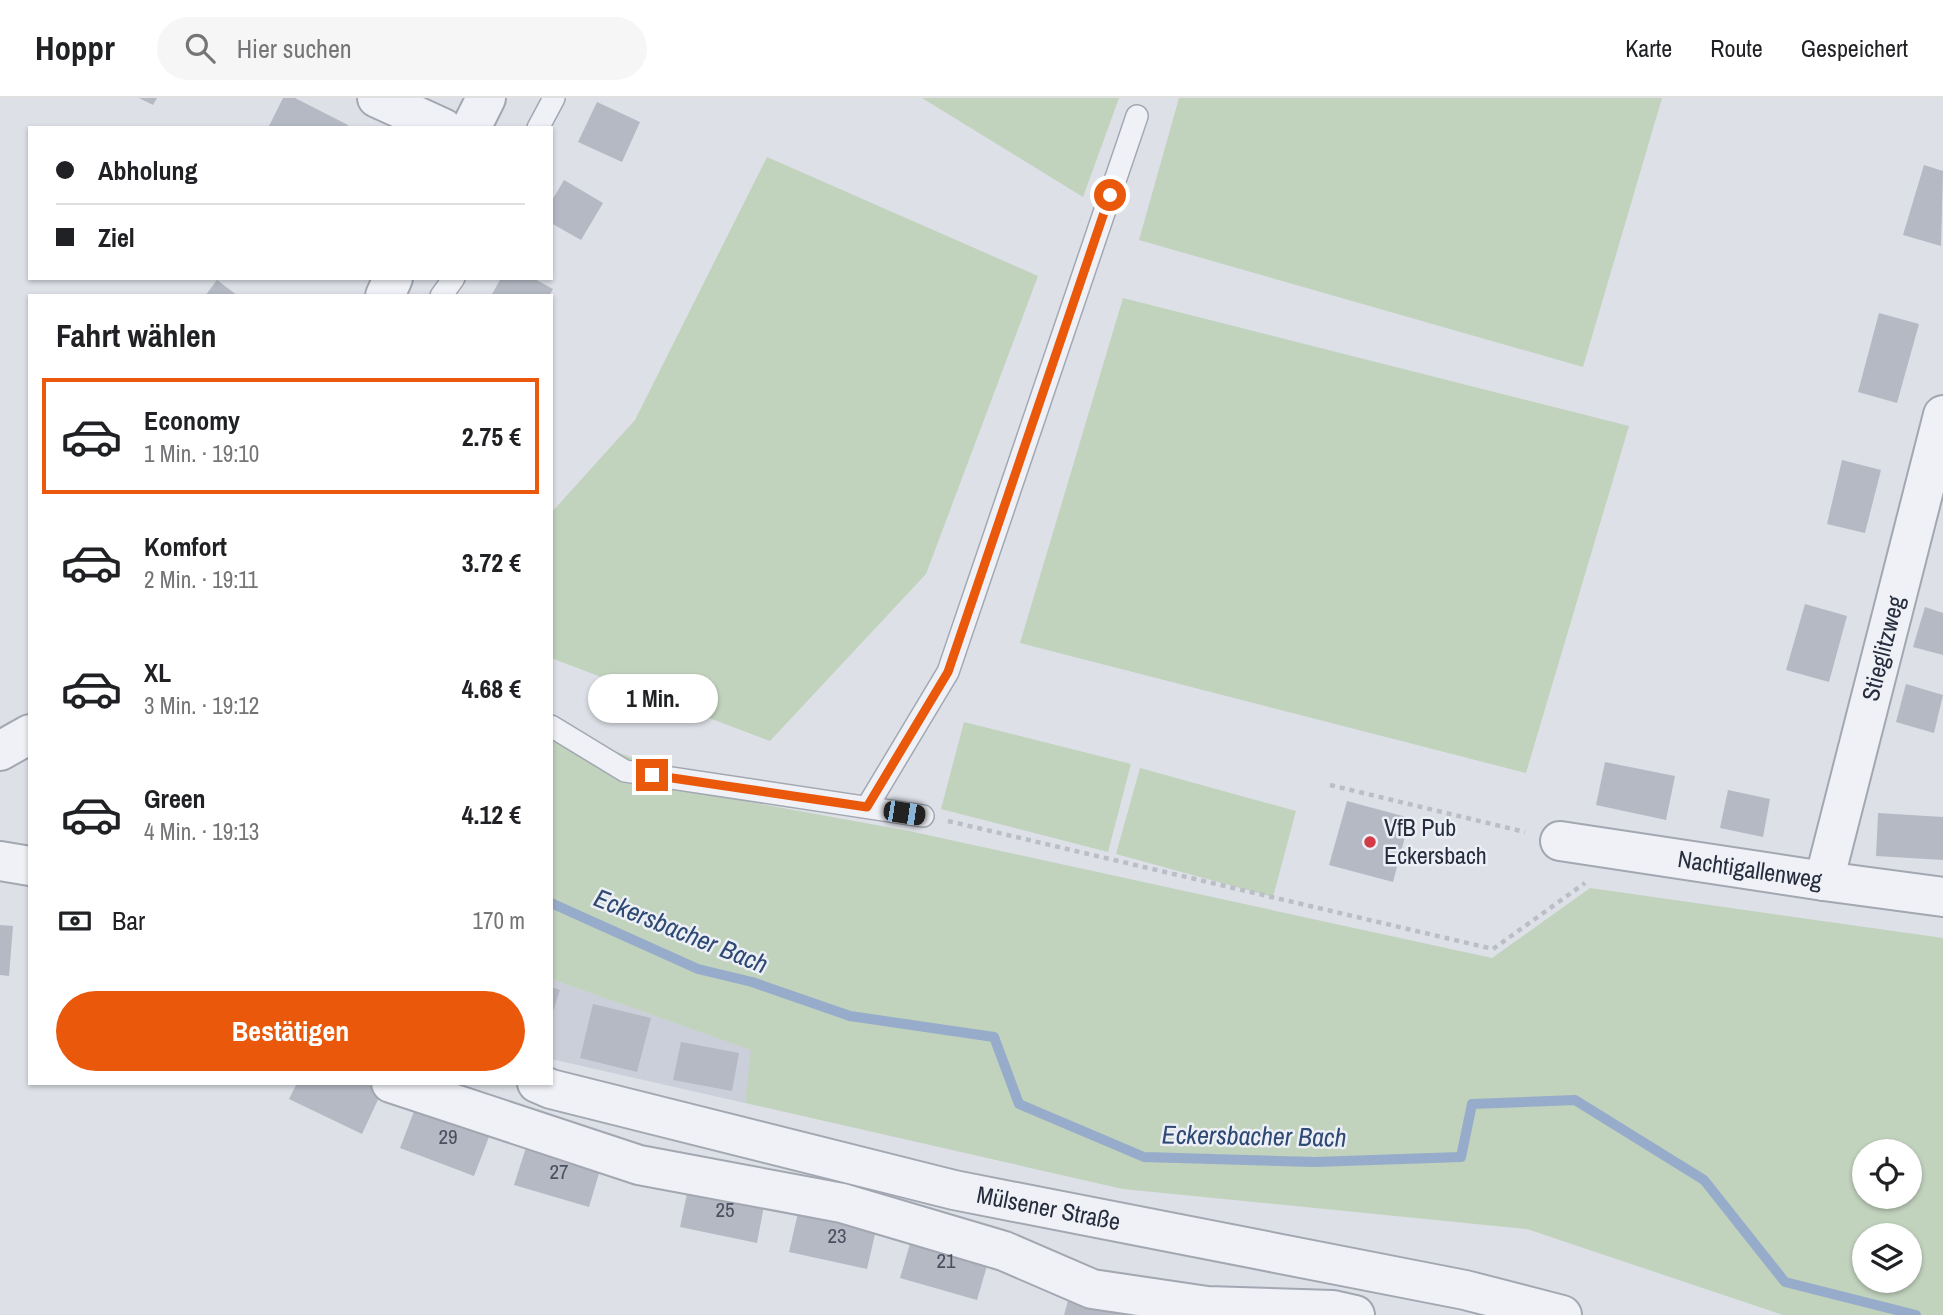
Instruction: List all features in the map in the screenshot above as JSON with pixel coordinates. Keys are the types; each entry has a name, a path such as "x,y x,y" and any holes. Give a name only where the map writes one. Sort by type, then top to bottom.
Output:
{"street":[{"path":"377,98 439,126"},
{"path":"472,126 486,98"},
{"name":"Stieglitzweg","path":"1824,881 1943,415"},
{"path":"0,751 28,735"},
{"name":"Nachtigallenweg","path":"1560,841 1943,897"},
{"path":"0,861 28,866"},
{"path":"397,1085 639,1165 842,1203 1004,1251 1093,1289 1207,1306 1333,1310 1354,1315"},
{"name":"Mülsener Straße","path":"542,1085 954,1191 1465,1290 1562,1315"}],"lane":[{"path":"539,126 554,98"},
{"path":"867,807 948,672 1138,116"},
{"path":"553,727 625,771 923,816"}],"path":[{"path":"1330,785 1560,841"},
{"path":"923,816 1493,949 1629,851"}],"shaded area":[{"path":"553,980 752,1050 745,1103 553,1059"}],"green space":[{"path":"922,98 1119,98 1083,197"},
{"path":"1179,98 1662,98 1583,367 1139,240"},
{"path":"767,157 1038,276 926,574 770,741 553,659 553,511 635,420"},
{"path":"1123,298 1629,426 1526,773 1020,643"},
{"path":"964,722 1131,764 1108,852 941,809"},
{"path":"553,728 749,802 909,831 1492,958 1590,888 1943,938 1943,1315 1783,1315 1527,1229 1123,1189 745,1103 751,1050 553,980"},
{"path":"1140,768 1296,811 1273,897 1116,854"}],"building":[{"path":"139,98 157,98 153,105"},
{"path":"283,98 295,98 348,125 347,126 269,126"},
{"path":"597,102 640,122 622,162 578,142"},
{"path":"1924,165 1943,171 1941,246 1903,235"},
{"path":"564,180 603,203 581,240 553,224 553,199"},
{"path":"217,280 235,294 206,294"},
{"path":"500,280 537,280 553,289 550,294 492,294"},
{"path":"1879,313 1919,324 1897,403 1858,392"},
{"path":"1842,460 1881,470 1865,533 1827,524"},
{"path":"1805,604 1847,616 1829,682 1786,670"},
{"path":"1925,607 1943,613 1943,655 1913,647"},
{"path":"1906,684 1943,695 1934,733 1896,722"},
{"path":"1605,762 1675,776 1666,820 1596,805"},
{"path":"1728,790 1770,799 1763,837 1720,828"},
{"name":"VfB Pub Eckersbach","path":"1347,801 1410,818 1393,882 1329,865"},
{"path":"1878,813 1943,817 1943,860 1876,856"},
{"path":"0,925 13,926 9,976 0,975"},
{"path":"553,988 560,990 553,1011"},
{"path":"593,1004 651,1018 637,1072 580,1058"},
{"path":"681,1042 739,1053 732,1091 673,1080"},
{"path":"296,1085 369,1085 382,1091 362,1134 289,1099"},
{"path":"418,1101 492,1129 474,1176 400,1148"},
{"path":"529,1138 603,1160 589,1207 514,1185"},
{"path":"690,1179 766,1195 757,1243 680,1227"},
{"path":"800,1204 878,1221 867,1269 789,1252"},
{"path":"914,1230 991,1252 977,1300 900,1278"},
{"path":"1071,1290 1145,1315 1064,1315"}],"waterway":[{"name":"Eckersbacher Bach","path":"553,904 698,969 752,982 850,1016 994,1037 1019,1104 1144,1157 1314,1162 1461,1157 1472,1104 1575,1100 1704,1180 1785,1282 1916,1315"}],"place":[{"name":"VfB Pub Eckersbach","path":"1370,842"}],"route":[{"path":"652,775 867,807 948,672 1110,195"}]}
